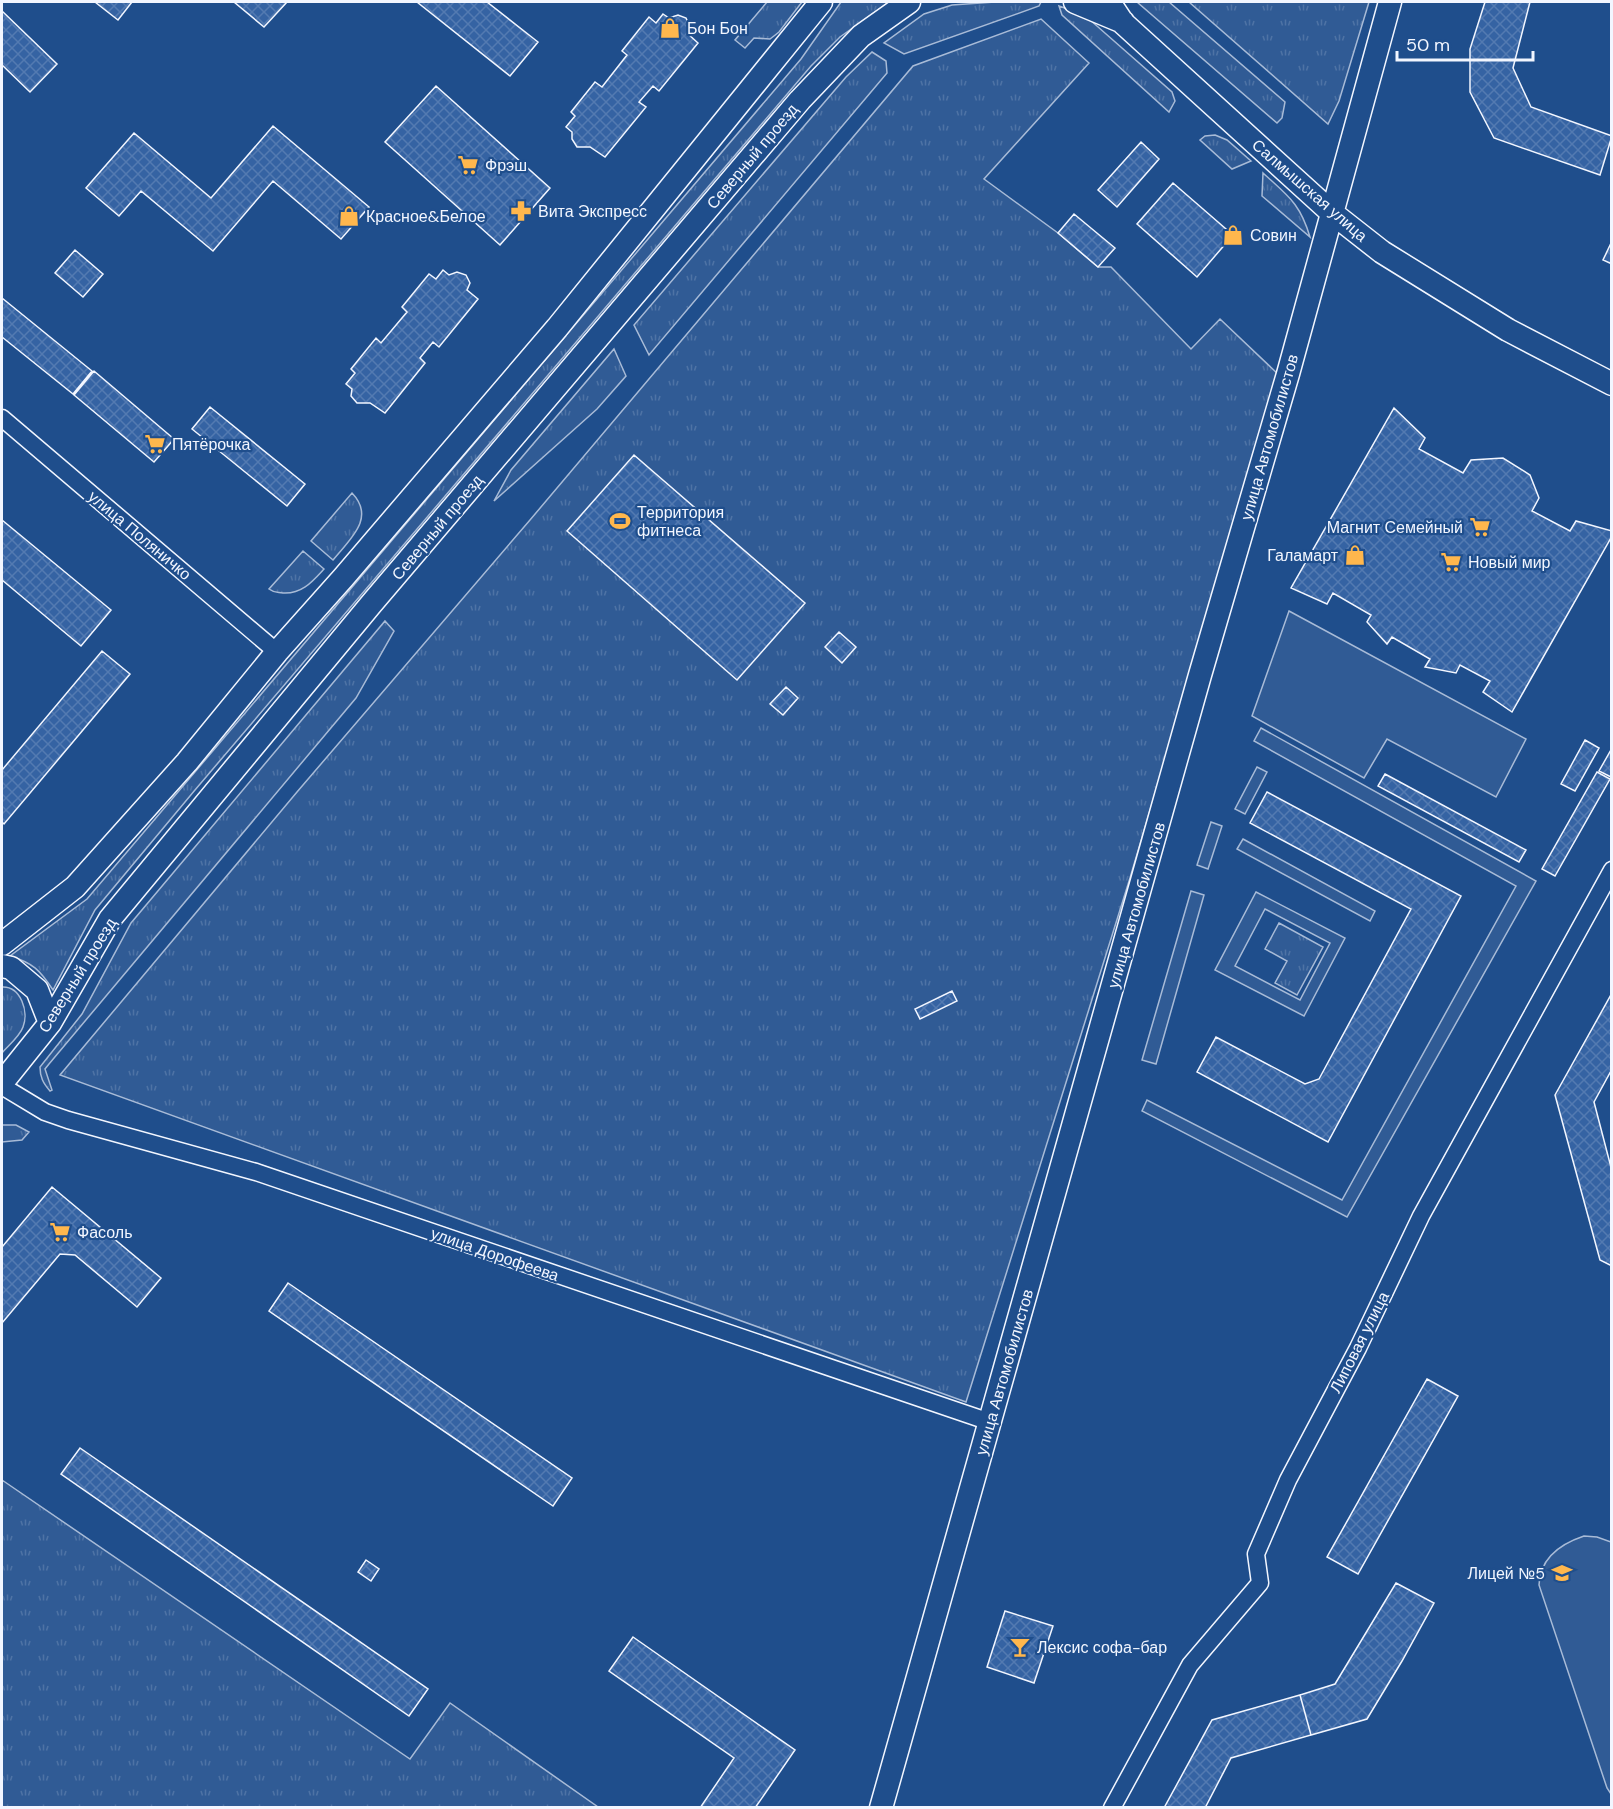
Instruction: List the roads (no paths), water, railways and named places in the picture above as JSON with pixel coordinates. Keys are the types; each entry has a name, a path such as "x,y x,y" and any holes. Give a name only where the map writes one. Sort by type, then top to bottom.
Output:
{"main road":[{"path":"2,944 75,887 187,762 277,652 557,328 821,2"},
{"name":"Северный проезд","path":"2,1084 50,1023 110,919 372,603 800,100 861,36 909,2"},
{"path":"1075,2 1123,22"},
{"path":"1109,2 1123,22"},
{"name":"улица Автомобилистов","path":"881,1808 1200,675 1288,374 1390,2"},
{"name":"Салмышская улица","path":"1123,22 1332,213 1382,252 1508,330 1611,384"},
{"path":"2,966 11,968 37,990 50,1023"}],"street":[{"name":"улица Поляничко","path":"2,418 277,652"},
{"name":"Липовая улица","path":"1112,1808 1190,1665 1260,1583 1256,1554 1288,1480 1358,1348 1421,1216 1611,870"},
{"name":"улица Дорофеева","path":"2,1084 45,1112 68,1120 256,1172 990,1422"}],"place":[{"name":"Бон Бон","path":"670,28"},
{"name":"Фрэш","path":"468,165"},
{"name":"Вита Экспресс","path":"521,211"},
{"name":"Красное&Белое","path":"349,216"},
{"name":"Совин","path":"1233,235"},
{"name":"Пятёрочка","path":"155,444"},
{"name":"Территория фитнеса","path":"620,521"},
{"name":"Магнит Семейный","path":"1480,527"},
{"name":"Галамарт","path":"1355,555"},
{"name":"Новый мир","path":"1451,562"},
{"name":"Фасоль","path":"60,1232"},
{"name":"Лицей №5","path":"1562,1573"},
{"name":"Лексис софа-бар","path":"1020,1647"}]}
